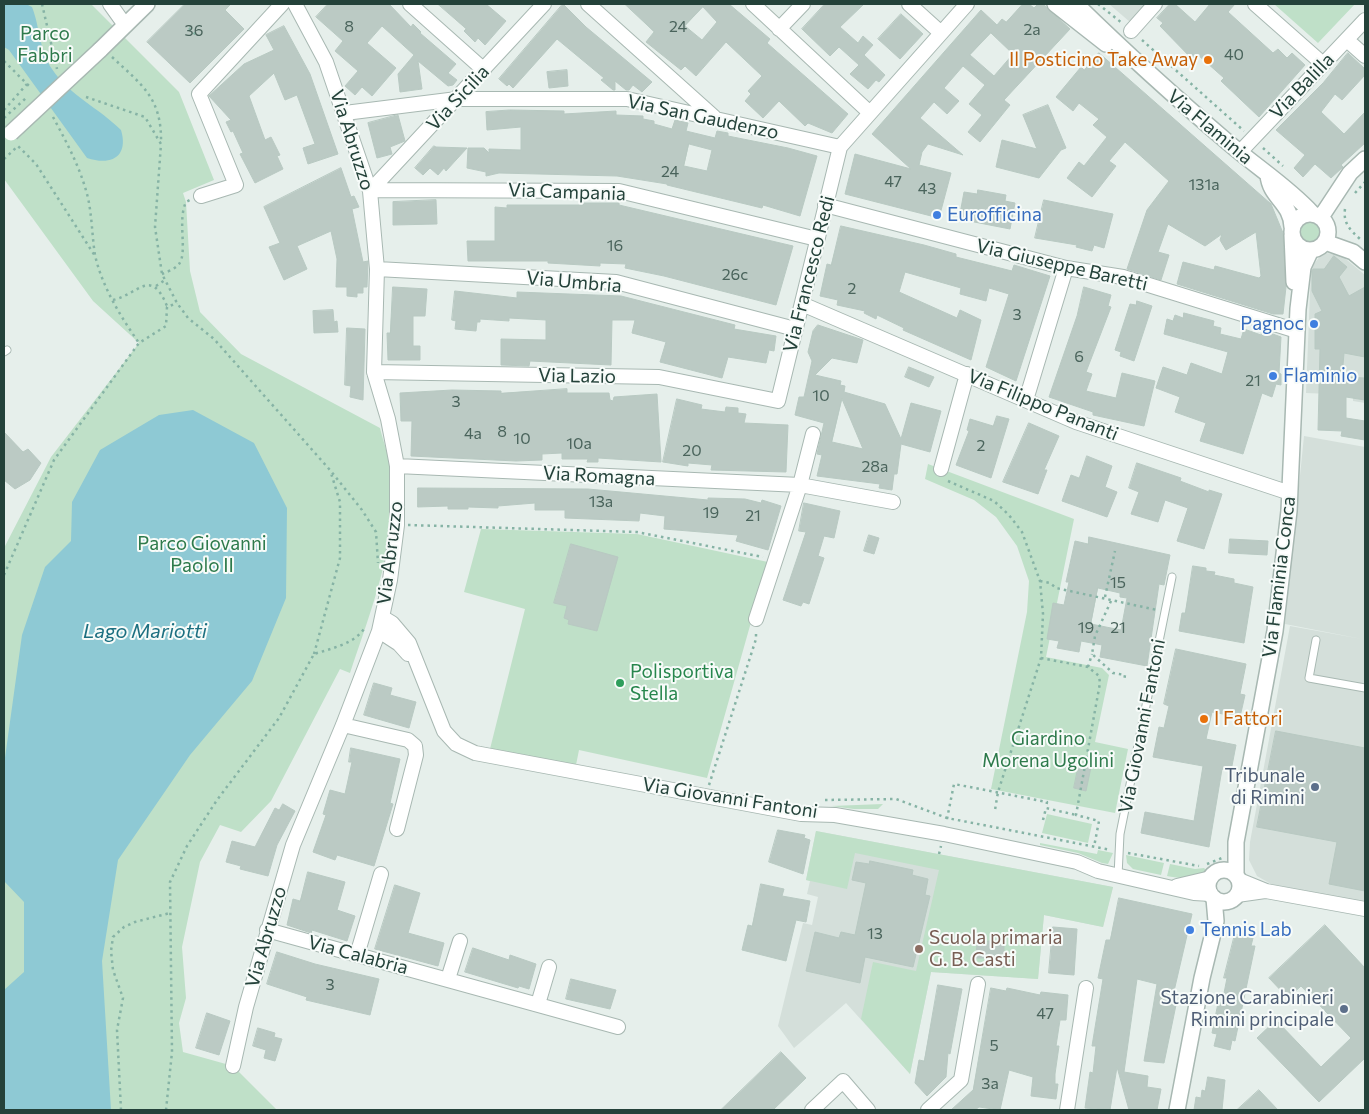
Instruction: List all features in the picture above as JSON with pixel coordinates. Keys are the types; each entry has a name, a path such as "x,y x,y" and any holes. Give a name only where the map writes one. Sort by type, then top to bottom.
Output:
{"street":[{"path":"110,4 125,25"},
{"path":"8,143 105,52 125,25 147,4"},
{"path":"201,196 236,185 199,94 282,4"},
{"name":"Via Abruzzo","path":"233,1066 246,1006 293,846 379,632 390,580 397,525 397,466 388,419 374,372 377,269 371,190 326,62 295,4"},
{"path":"410,4 484,70"},
{"name":"Via Sicilia","path":"371,190 544,4"},
{"path":"588,4 714,117"},
{"path":"753,4 870,113"},
{"path":"779,29 803,4"},
{"path":"909,4 941,33"},
{"path":"840,147 967,4"},
{"name":"Via Flaminia","path":"1054,4 1152,78 1316,215"},
{"name":"Via Flaminia","path":"1076,4 1152,78"},
{"path":"1131,31 1155,4"},
{"path":"1255,4 1323,64"},
{"name":"Via Balilla","path":"1240,152 1365,20"},
{"path":"1347,40 1365,56"},
{"name":"Via San Gaudenzo","path":"345,113 457,99 627,99 714,117 840,147"},
{"name":"Via Francesco Redi","path":"778,401 840,147"},
{"path":"1316,215 1328,228 1325,242 1319,248 1311,250 1300,247 1295,243 1292,229 1298,218 1316,215 1350,173 1365,159"},
{"name":"Via Flaminia","path":"1268,175 1269,187 1291,216 1292,229"},
{"name":"Via Campania","path":"371,190 618,191 817,239"},
{"name":"Via Giuseppe Baretti","path":"825,206 1066,268 1123,277 1297,331"},
{"name":"Via Flaminia Conca","path":"1292,229 1298,309"},
{"path":"1325,242 1353,252 1365,262"},
{"name":"Via Flaminia Conca","path":"1227,876 1230,846 1275,632 1290,493 1298,309 1303,267 1311,250"},
{"path":"1026,400 1066,268"},
{"name":"Via Umbria","path":"377,269 616,282 795,329"},
{"name":"Via Filippo Pananti","path":"802,304 1076,422 1290,493"},
{"name":"Via Lazio","path":"374,372 659,377 778,401"},
{"path":"940,469 967,374"},
{"path":"756,619 800,485 813,434"},
{"name":"Via Romagna","path":"397,466 800,485 894,502"},
{"name":"Via Giovanni Fantoni","path":"382,617 392,623 409,643 444,731 456,744 475,753 801,814 835,815 944,834 1077,862 1098,871 1194,893 1222,897 1266,891"},
{"name":"Via Giovanni Fantoni","path":"379,632 399,644 419,667"},
{"path":"343,725 408,740 415,746 416,755 397,830"},
{"path":"357,955 381,874"},
{"path":"1222,897 1239,890 1227,876"},
{"path":"1222,897 1208,886 1227,876 1266,891 1365,909"},
{"name":"Via Giovanni Fantoni","path":"1174,887 1192,885 1227,876"},
{"path":"1177,1110 1200,987 1222,897"},
{"name":"Via Calabria","path":"267,930 618,1027"},
{"path":"448,979 460,941"},
{"path":"538,1004 549,966"},
{"path":"928,1110 962,1080 978,984"},
{"path":"1067,1110 1086,988"},
{"path":"812,1110 843,1082 868,1110"}],"lane":[{"name":"Via Giovanni Fantoni","path":"1118,876 1120,834 1172,577"},
{"path":"1316,640 1309,678 1365,688"}],"path":[{"path":"42,4 57,69"},
{"path":"189,28 197,36"},
{"path":"105,52 149,92 162,122 155,226 162,274 177,303 188,318 214,339 330,470 376,532 378,570"},
{"path":"4,61 31,88"},
{"path":"4,110 27,84"},
{"path":"86,97 145,117 162,144"},
{"path":"53,117 75,158 88,198 96,257 113,300 140,343"},
{"path":"4,159 8,143 18,146 36,164 67,210 87,247 96,257"},
{"path":"1355,193 1365,182"},
{"path":"162,274 178,266 182,258 181,212 186,202 201,196"},
{"path":"156,286 165,280"},
{"path":"4,574 54,460 140,343 166,326 167,307 161,292 156,286 145,284 135,288 125,297 113,300"},
{"path":"167,307 177,303"},
{"path":"940,469 939,475 944,479 994,501 1009,515 1022,532 1040,581 1043,614 1041,658 998,792 995,810"},
{"path":"166,1110 172,1052 170,882 187,846 217,800 279,718 314,654 340,558 340,502 330,470"},
{"path":"397,525 637,532 777,559"},
{"path":"1105,597 1115,551"},
{"path":"1040,581 1050,583 1056,588 1105,597 1165,612"},
{"path":"1088,667 1095,636 1111,600"},
{"path":"706,796 756,639 756,619"},
{"path":"314,654 346,642 363,632 367,623"},
{"path":"1092,654 1113,674 1125,675 1124,681"},
{"path":"1041,658 1088,667 1100,676 1076,815"},
{"path":"947,818 954,784 1047,802 1043,820"},
{"path":"824,800 896,799 947,818 1113,850"},
{"path":"1046,808 1099,821 1094,847"},
{"path":"1126,853 1202,866 1222,858 1230,846"},
{"path":"121,1110 117,1030 123,998 113,970 111,951 113,937 124,927 135,922 170,913"}],"shaded area":[{"path":"1109,4 1146,4 1130,22"},
{"path":"1326,253 1341,255 1365,275 1365,403 1353,401 1353,395 1306,393 1311,268 1320,256"},
{"path":"1304,436 1365,447 1365,902 1271,884 1257,876 1249,860 1250,842 1290,626 1362,639 1285,624"},
{"name":"Scuola primaria G. B. Casti","path":"816,831 1113,887 1103,927 1044,915 1038,979 931,972 910,1074 846,1003 794,1048 778,1026 803,923 812,925 818,897 807,894 810,881 806,880"}],"green space":[{"name":"Parco Giovanni Paolo II","path":"4,4 91,4 179,92 214,180 183,193 186,202 190,271 200,312 241,354 380,428 388,456 393,491 388,544 375,597 350,673 340,669 271,801 241,832 220,825 200,862 182,947 186,998 179,1023 183,1052 233,1066 277,1110 4,1110 4,548 51,457 139,343 93,301 4,179"},
{"path":"1274,4 1355,4 1318,43"},
{"path":"1310,219 1318,223 1322,231 1318,239 1310,243 1302,239 1298,231 1302,223"},
{"name":"Giardino Morena Ugolini","path":"928,464 1074,519 1046,657 1102,668 1109,675 1095,742 1128,749 1115,813 991,789 1027,612 1029,581 1017,546 996,517 974,500 925,479"},
{"name":"Polisportiva Stella","path":"481,529 637,534 768,562 707,778 579,750 576,765 490,749 525,609 464,592"},
{"path":"883,804 878,809 854,809 831,806"},
{"path":"1047,814 1092,824 1088,843 1042,833"},
{"path":"816,831 1113,887 1103,927 1044,915 1038,979 931,972 910,1074 861,1019 873,962 916,971 939,870 855,853 847,889 806,880"},
{"path":"1040,843 1097,854 1098,850 1113,853 1108,864 1078,853 1040,845"},
{"path":"1126,855 1164,863 1161,875 1133,869 1127,863"},
{"path":"1170,864 1195,869 1204,868 1206,870 1193,877 1172,877 1167,876"}],"water":[{"path":"26,4 32,7 42,46 52,69 76,94 121,130 122,147 116,157 104,161 87,158 9,50 4,47 4,5"},
{"name":"Lago Mariotti","path":"193,410 254,443 287,508 286,598 252,681 190,755 118,860 102,961 111,1110 4,1110 4,990 24,972 24,902 4,881 4,765 22,635 45,567 71,541 72,502 100,450 159,415"}],"building":[{"path":"185,4 231,4 225,10 244,29 190,83 147,42"},
{"path":"328,4 389,4 411,27 413,24 420,33 456,64 448,73 457,80 453,85 448,86 418,61 422,89 400,92 398,74 414,55 382,26 367,43 396,68 372,96 362,87 355,95 345,86 358,71 335,51 343,41 316,17"},
{"path":"438,4 486,4 506,21 485,45 478,38 475,42 464,31 466,29"},
{"path":"563,4 586,27 652,82 642,92 633,85 629,90 626,90 615,81 615,90 613,90 601,80 604,78 557,39 513,88 509,84 507,86 499,79"},
{"path":"625,4 729,4 770,39 767,43 848,114 832,133 808,123 805,126 779,101 763,118 745,101 751,94 748,91 762,76 726,42 696,76 685,66 681,70 646,42 654,32","holes":["703,7 717,22 702,40 685,26"]},
{"path":"825,4 864,4 840,27 858,43 863,36 873,45 864,55 885,75 879,82 876,80 868,89 850,74 859,65 839,47 830,56 802,29"},
{"path":"1023,4 1029,4 1034,8 1038,4 1043,4 1070,29 1004,100 1010,105 980,142 968,132 982,115 969,104 985,85 963,66 944,88 959,101 947,114 934,102 920,118 963,155 928,144 922,152 919,165 951,173 939,218 845,194 855,154 911,169 872,134 981,10 997,25 1002,19 1006,22","holes":["991,33 1013,54 994,76 970,55"]},
{"path":"1170,4 1175,4 1195,22 1210,4 1235,4 1228,12 1273,53 1278,49 1287,58 1292,53 1305,65 1259,117 1221,81 1224,78 1198,55 1193,60 1160,26 1163,23 1157,18"},
{"path":"901,14 923,34 900,59 878,39"},
{"path":"284,26 310,74 338,154 308,164 303,148 315,144 297,95 285,100 274,73 249,96 265,140 271,137 280,155 277,156 283,169 255,183 240,154 243,153 233,131 231,132 226,122 231,120 209,96 244,64 274,50 266,35"},
{"path":"1099,53 1271,204 1283,233 1286,287 1283,314 1273,314 1177,284 1183,262 1214,270 1215,266 1259,278 1261,276 1256,232 1226,250 1220,240 1222,234 1205,246 1168,224 1158,252 1169,255 1161,280 1127,269 1147,210 1169,181 1125,142 1109,161 1116,166 1092,197 1067,178 1079,162 1084,166 1107,137 1093,125 1099,119 1079,103 1073,111 1056,97 1081,67 1084,70"},
{"path":"1348,53 1365,69 1365,75 1342,100 1335,94 1321,112 1344,134 1365,112 1365,143 1341,165 1343,167 1331,178 1315,164 1303,177 1294,168 1305,155 1276,130 1323,83"},
{"path":"567,70 568,86 549,88 547,72"},
{"path":"1048,105 1066,148 1061,150 1039,178 996,167 1002,140 1037,149 1023,115"},
{"path":"510,110 564,111 564,114 616,111 616,115 643,116 643,119 654,121 654,124 672,129 675,120 688,123 686,131 715,138 717,131 728,133 728,136 817,156 800,216 763,205 762,208 667,184 617,176 499,173 486,176 486,172 467,168 468,148 484,148 489,153 489,149 521,150 521,127 487,130 486,112","holes":["689,144 712,150 707,171 684,166"]},
{"path":"398,115 405,141 390,147 392,154 377,158 368,123"},
{"path":"434,146 467,148 446,171 444,168 438,175 430,168 423,175 415,168"},
{"path":"341,168 351,197 354,196 359,207 352,209 363,262 368,261 367,287 363,287 363,293 357,293 357,297 347,296 347,287 336,287 337,259 331,231 297,246 307,269 284,280 269,247 280,243 264,207"},
{"path":"978,190 1006,195 1005,201 1015,203 1010,229 959,219 964,192 977,194"},
{"path":"436,200 437,224 393,225 393,202"},
{"path":"1044,200 1113,214 1104,248 1094,245 1092,251 1076,247 1077,245 1035,238"},
{"path":"583,203 619,203 619,205 793,246 776,305 664,276 625,268 626,264 600,263 600,266 548,263 548,261 468,261 467,241 495,241 495,207 507,208 507,205 583,205"},
{"path":"841,226 924,245 956,254 956,257 1012,271 1014,265 1050,276 1016,381 986,367 1009,294 989,288 986,301 960,294 961,288 905,272 899,292 957,318 960,310 981,320 971,360 903,330 904,328 877,315 876,319 864,313 865,311 837,305 838,300 820,296 827,264 831,265"},
{"path":"1334,256 1347,267 1339,277 1349,296 1365,287 1365,357 1344,353 1342,377 1365,378 1365,400 1346,397 1346,418 1365,421 1365,440 1341,436 1342,431 1318,430 1320,349 1315,349 1315,314 1322,311 1312,291 1312,271 1313,269 1324,269"},
{"path":"393,287 427,289 425,316 413,316 413,346 420,346 420,360 388,360 387,333 390,333"},
{"path":"1084,287 1111,295 1108,306 1111,307 1086,372 1092,374 1086,391 1116,398 1122,373 1155,381 1144,426 1093,415 1093,412 1049,397 1077,316"},
{"path":"455,291 517,298 517,292 621,296 735,325 734,329 776,336 774,351 769,350 766,363 728,357 722,378 660,362 666,342 632,333 635,320 612,320 611,365 530,361 529,366 501,365 501,339 546,340 546,320 509,318 509,321 480,319 480,322 477,322 476,331 455,329 456,321 452,320"},
{"path":"1137,301 1152,306 1134,361 1120,356 1121,352 1115,350 1130,304 1136,305"},
{"path":"333,310 334,322 337,321 338,332 314,333 313,311"},
{"path":"1184,313 1214,321 1213,326 1221,328 1220,334 1241,339 1244,329 1261,335 1262,330 1281,337 1279,373 1281,374 1281,385 1276,384 1272,397 1262,393 1243,454 1200,441 1206,423 1175,412 1180,397 1156,388 1163,367 1187,375 1191,363 1222,374 1228,352 1164,334 1167,319 1173,321 1175,315 1183,318"},
{"path":"818,325 863,340 857,363 832,358 815,375 841,381 840,385 845,386 844,392 885,404 901,439 911,403 941,411 930,452 901,444 897,474 894,474 892,490 879,488 880,484 817,476 822,455 817,454 824,423 795,415 799,397 804,397 812,361 808,352 813,331","holes":["842,399 863,449 832,442"]},
{"path":"347,328 365,329 363,400 350,397 351,386 345,385"},
{"path":"909,367 934,377 929,387 905,377"},
{"path":"567,389 567,393 609,393 610,400 613,401 614,397 657,394 661,462 598,458 598,462 587,462 588,459 562,459 562,453 542,454 542,460 516,461 411,456 412,421 401,421 400,393 452,390 501,391 501,393"},
{"path":"677,399 702,405 701,409 725,412 726,407 738,408 738,413 746,414 744,423 788,425 786,472 711,470 712,465 688,463 688,466 663,462"},
{"path":"997,416 1009,419 991,478 956,465 969,431 967,430 970,419 993,426"},
{"path":"1029,423 1059,436 1044,470 1047,470 1038,494 1003,482"},
{"path":"4,432 23,452 28,449 41,463 30,480 15,489 4,480"},
{"path":"1087,456 1112,466 1105,487 1117,492 1107,517 1062,501 1071,475 1079,478"},
{"path":"1137,463 1181,478 1180,481 1209,492 1209,490 1222,494 1204,549 1177,541 1188,508 1165,500 1158,522 1131,514 1139,492 1129,488"},
{"path":"418,488 588,489 708,500 708,498 745,499 761,503 762,500 781,506 768,550 736,541 738,535 664,529 665,516 640,513 639,521 565,518 565,510 535,510 535,503 498,506 498,508 468,507 468,509 448,509 448,506 418,507"},
{"path":"804,503 840,511 834,538 824,536 818,556 824,558 809,604 803,602 801,606 783,600 806,532 799,531"},
{"path":"869,535 879,538 874,554 864,551"},
{"path":"1089,537 1170,555 1164,585 1159,584 1147,666 1100,657 1102,645 1081,641 1079,652 1057,648 1059,641 1047,639 1053,603 1064,605 1069,582 1066,582 1075,541 1088,544","holes":["1098,588 1120,593 1120,597 1127,598 1121,630 1091,624"]},
{"path":"1230,539 1268,541 1267,555 1229,553"},
{"path":"571,544 618,557 597,631 568,624 569,620 564,618 567,606 554,603"},
{"path":"1193,566 1206,568 1206,571 1215,572 1214,575 1234,579 1234,583 1253,587 1244,643 1179,631 1182,613 1185,613"},
{"path":"1176,649 1246,664 1240,694 1245,695 1240,717 1212,712 1206,739 1236,745 1231,771 1222,769 1209,847 1141,833 1145,812 1194,821 1203,766 1153,757 1159,727 1164,728 1169,706 1164,704"},
{"path":"374,683 392,688 390,695 416,702 409,728 364,715"},
{"name":"Tribunale di Rimini","path":"1276,731 1365,748 1365,891 1329,884 1337,842 1257,827"},
{"path":"351,748 400,759 390,803 393,804 374,866 337,855 335,860 313,852 326,815 323,814 330,790 345,794 352,762 349,762"},
{"path":"1079,764 1091,767 1086,791 1074,788"},
{"path":"283,804 295,811 277,845 268,876 240,869 241,866 226,862 232,841 255,847 275,808 279,810"},
{"path":"778,830 805,835 804,838 810,840 803,874 769,862"},
{"path":"870,861 913,870 912,875 928,879 925,895 930,896 913,967 865,957 860,983 806,971 815,932 839,938 841,932 855,935 866,883 852,880 856,862 869,864"},
{"path":"308,872 345,882 337,910 355,916 347,941 312,930 311,933 287,925 293,899 300,901"},
{"path":"761,884 784,889 782,896 810,901 806,922 796,920 786,961 742,950 748,925 752,926"},
{"path":"395,885 420,893 408,933 444,943 438,966 375,949"},
{"path":"1119,898 1192,914 1171,1004 1176,1005 1164,1063 1144,1061 1157,984 1137,979 1124,1072 1148,1076 1147,1087 1161,1089 1157,1110 1129,1110 1117,1067 1110,1110 1085,1108 1090,1072 1093,1073 1096,1046 1092,1046 1103,979 1098,978 1106,940 1110,940"},
{"name":"Stazione Carabinieri Rimini principale","path":"1325,925 1365,968 1365,1058 1319,1102 1257,1038 1276,1020 1321,1067 1351,1038 1301,986 1288,998 1269,978"},
{"path":"1053,927 1077,929 1074,975 1049,973"},
{"path":"1235,934 1253,938 1251,946 1255,946 1235,1041 1232,1040 1230,1050 1214,1046 1217,1034 1212,1033 1218,1003 1222,1003 1227,978 1224,978"},
{"path":"988,941 1004,941 1004,967 986,967 987,958 976,958 977,944 988,944"},
{"path":"473,948 509,960 510,955 536,964 529,989 519,986 518,988 465,972"},
{"path":"277,952 315,964 379,979 370,1015 306,1000 307,997 267,984"},
{"path":"571,979 616,990 610,1009 566,999"},
{"path":"938,985 962,989 950,1054 948,1053 946,1077 927,1096 915,1083 919,1060 924,1061"},
{"path":"991,988 1006,991 1007,988 1040,995 1041,992 1068,995 1066,1020 1060,1020 1056,1046 1059,1046 1055,1074 1055,1084 1058,1084 1056,1099 1031,1096 1033,1077 1009,1070 1000,1110 979,1107 975,1110 951,1110 973,1090"},
{"path":"207,1013 230,1021 219,1055 196,1048"},
{"path":"258,1028 275,1033 274,1037 282,1039 275,1061 264,1058 266,1050 253,1046"},
{"path":"781,1052 806,1078 773,1110 721,1110"},
{"path":"1208,1077 1225,1080 1222,1110 1194,1110 1196,1097 1201,1098 1202,1090 1205,1091"},
{"path":"1259,1090 1278,1110 1237,1110"}],"place":[{"name":"Il Posticino Take Away","path":"1208,60"},
{"name":"Eurofficina","path":"937,215"},
{"name":"Pagnoc","path":"1314,324"},
{"name":"Flaminio","path":"1273,376"},
{"name":"Polisportiva Stella","path":"620,683"},
{"name":"I Fattori","path":"1204,719"},
{"name":"Tribunale di Rimini","path":"1315,787"},
{"name":"Tennis Lab","path":"1190,930"},
{"name":"Scuola primaria G. B. Casti","path":"919,949"},
{"name":"Stazione Carabinieri Rimini principale","path":"1344,1009"}],"park label":[{"name":"Parco Fabbri","path":"45,45"}]}
